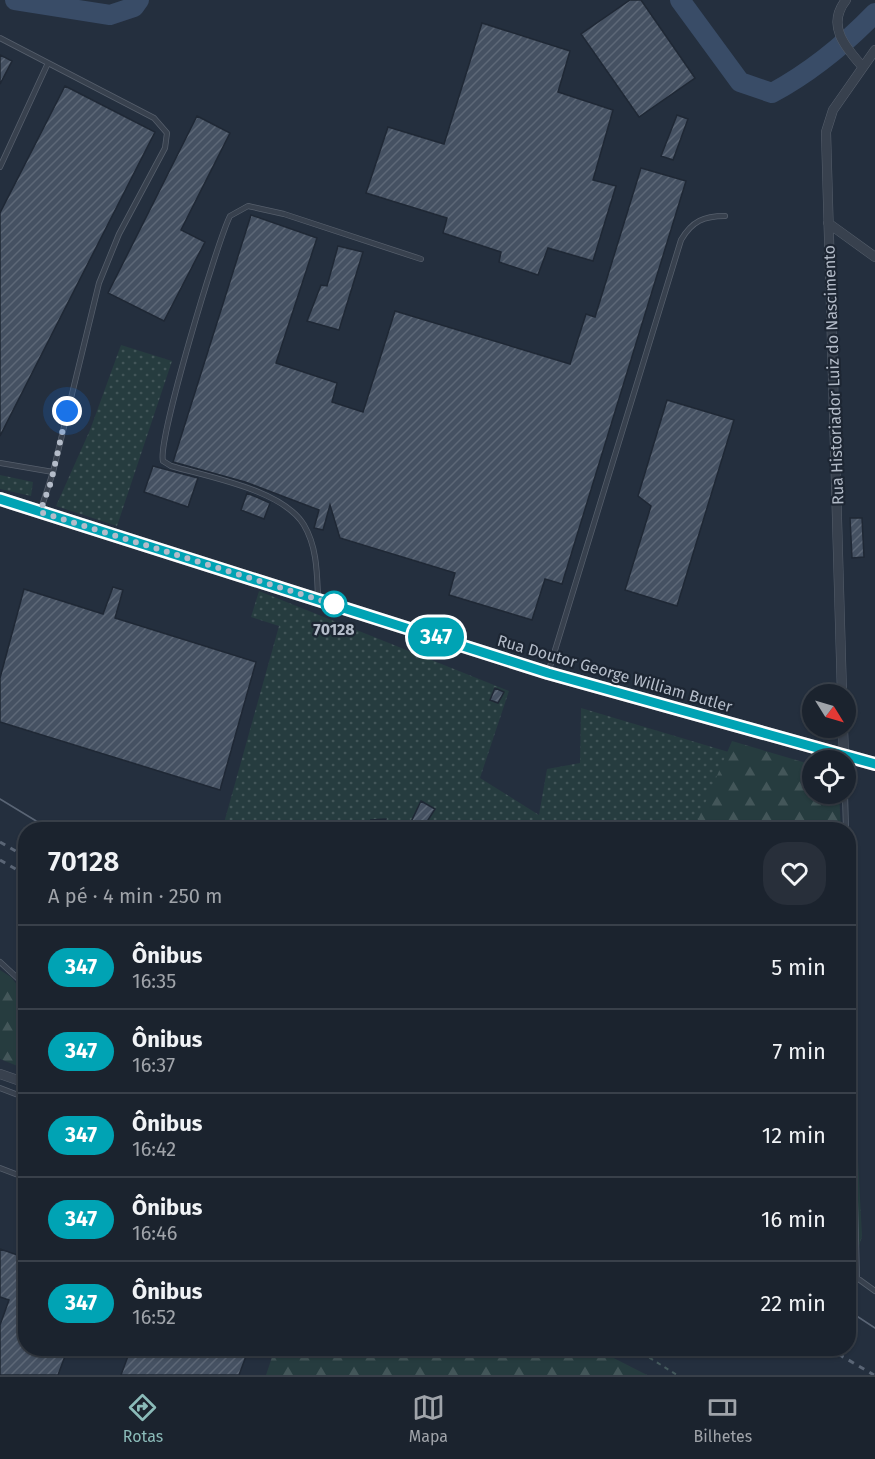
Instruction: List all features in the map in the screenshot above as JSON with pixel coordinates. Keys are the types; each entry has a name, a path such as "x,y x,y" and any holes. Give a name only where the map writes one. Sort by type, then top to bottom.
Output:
{"street":[{"path":"846,0 841,6 837,27 844,45 862,66"},
{"name":"Rua Historiador Luiz do Nascimento","path":"842,684 826,132 833,110 875,50"},
{"path":"828,223 875,257"},
{"name":"Rua Doutor George William Butler","path":"0,499 548,673 816,750"},
{"name":"Rua Doutor George William Butler","path":"856,760 875,764"},
{"path":"0,1074 18,1080"}],"lane":[{"path":"0,38 154,118 167,133 165,148 120,234 94,300 53,472 40,512"},
{"path":"0,167 48,63"},
{"path":"318,599 316,563 311,540 303,524 290,508 273,498 171,466 163,461 161,454 167,425 215,261 230,216 248,206 284,214 421,260"},
{"path":"548,673 681,240 688,228 698,220 710,216 725,216"},
{"path":"0,463 53,472"},
{"path":"845,804 846,822"},
{"path":"0,962 18,979"},
{"path":"0,1088 18,1095"},
{"path":"0,1168 18,1175"},
{"path":"856,1239 857,1278 875,1291"}],"path":[{"path":"647,1356 677,1375"}],"green space":[{"path":"121,345 172,361 117,526 56,506 90,430"},
{"path":"0,475 33,482 31,496 0,489"},
{"path":"259,591 509,691 480,778 539,815 547,769 580,763 581,708 732,753 700,822 224,822 279,626 251,617"},
{"path":"732,741 802,762 802,804 840,804 841,822 697,822"},
{"path":"0,970 11,977 18,986 18,1066 0,1059"},
{"path":"856,1121 862,1236 856,1253"},
{"path":"272,1356 610,1356 647,1375 266,1375"}],"building":[{"path":"630,0 641,0 695,78 639,117 581,34"},
{"path":"482,23 570,51 558,92 613,110 593,180 616,186 593,261 548,248 538,275 499,262 501,252 443,233 447,218 366,193 388,127 444,144"},
{"path":"0,55 12,61 0,84"},
{"path":"65,86 155,132 0,436 0,213"},
{"path":"677,115 688,119 673,160 661,156"},
{"path":"197,116 230,133 181,230 205,242 164,321 108,293"},
{"path":"641,168 686,181 562,584 545,579 532,620 449,595 455,573 340,538 330,505 323,530 314,528 319,510 245,482 173,462 251,215 317,238 276,363 337,383 332,402 363,412 395,311 570,364 586,314 595,317"},
{"path":"338,246 363,252 339,330 307,321 321,285 327,286"},
{"path":"667,400 734,420 677,606 625,590 651,506 638,496"},
{"path":"153,466 198,478 188,507 144,492"},
{"path":"247,493 270,503 264,519 241,510"},
{"path":"850,518 862,518 864,557 852,558"},
{"path":"113,587 123,590 115,618 256,662 220,790 0,722 0,678 24,589 103,614"},
{"path":"495,688 504,692 498,703 490,700"},
{"path":"421,801 435,809 427,822 411,822"},
{"path":"386,819 385,822 372,822 371,820"},
{"path":"0,1249 18,1255 18,1356 65,1356 58,1375 0,1375 0,1325 9,1300 0,1297"},
{"path":"128,1356 246,1356 239,1375 121,1375"}],"waterway":[{"path":"15,0 110,15 134,7 139,0"},
{"path":"680,0 740,82 772,93 826,57 875,13"}],"tram line":[{"path":"0,799 38,822"},
{"path":"856,1316 875,1328"}],"railway":[{"path":"0,842 18,852"},
{"path":"0,860 18,870"},
{"path":"842,1356 874,1375"}],"bus line":[{"name":"347","path":"0,499 548,673 875,764"}],"place":[{"name":"70128","path":"334,604"}],"route":[{"path":"67,411 51,482 40,512 339,606 334,604"}]}
